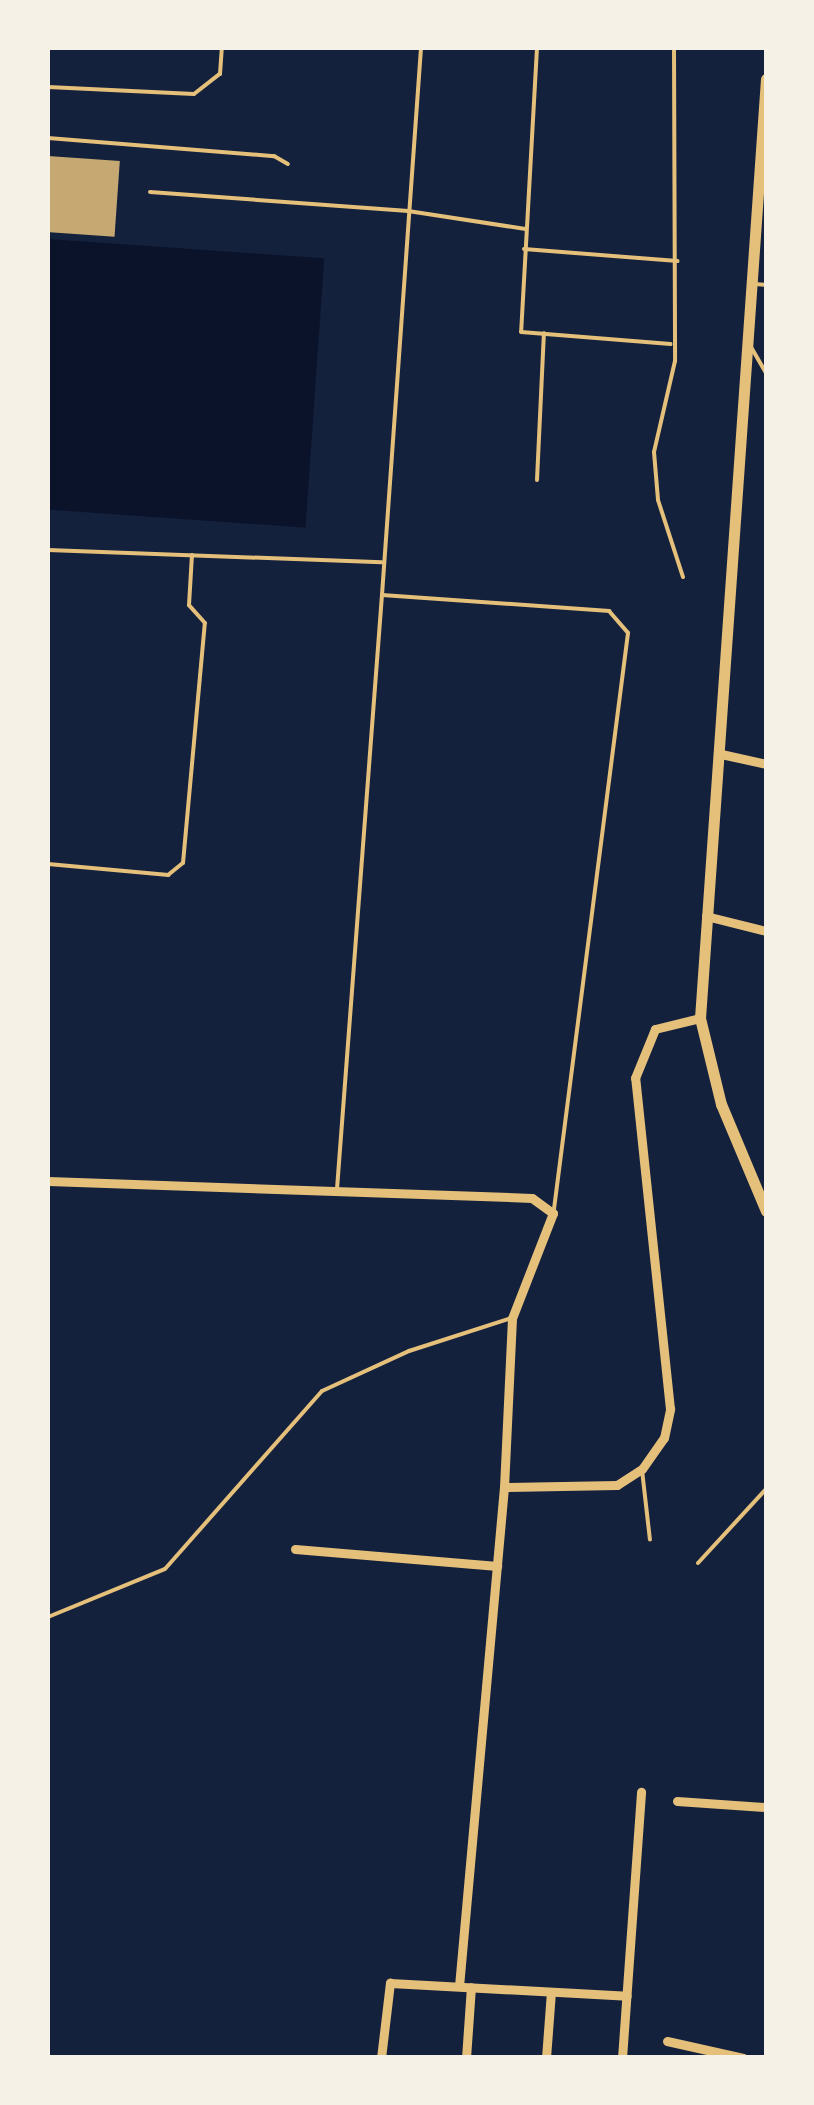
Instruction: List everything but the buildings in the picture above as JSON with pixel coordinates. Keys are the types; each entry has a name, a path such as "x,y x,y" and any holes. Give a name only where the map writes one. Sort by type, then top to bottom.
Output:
{"main road":[{"path":"766,79 700,1018 721,1104 766,1211"}],"street":[{"path":"721,754 766,764"},
{"path":"706,916 766,931"},
{"path":"504,1487 617,1485 642,1469 664,1438 670,1409 635,1078 655,1029 700,1018"},
{"path":"48,1181 532,1198 553,1213 512,1318 504,1487 459,1986"},
{"path":"295,1548 497,1566"},
{"path":"622,2058 641,1792"},
{"path":"678,1801 766,1808"},
{"path":"381,2058 390,1982 627,1996"},
{"path":"466,2058 471,1987"},
{"path":"546,2058 551,1992"},
{"path":"667,2042 743,2058"}],"lane":[{"path":"48,87 194,94 220,74 222,48"},
{"path":"337,1192 421,48"},
{"path":"537,48 521,332 672,344"},
{"path":"674,48 670,216 678,261 672,344 675,361 654,452 658,500 683,578"},
{"path":"48,138 274,156 288,164"},
{"path":"150,192 408,211 526,230"},
{"path":"524,249 678,261"},
{"path":"750,284 766,285"},
{"path":"537,480 544,334"},
{"path":"746,338 766,373"},
{"path":"48,550 382,562"},
{"path":"48,864 168,875 183,863 205,623 189,606 192,555"},
{"path":"382,595 609,611 628,633 553,1213"},
{"path":"48,1617 165,1569 322,1391 409,1351 512,1318"},
{"path":"642,1469 650,1540"},
{"path":"698,1563 766,1489"}],"water":[{"path":"48,239 324,258 305,528 48,510"}]}
